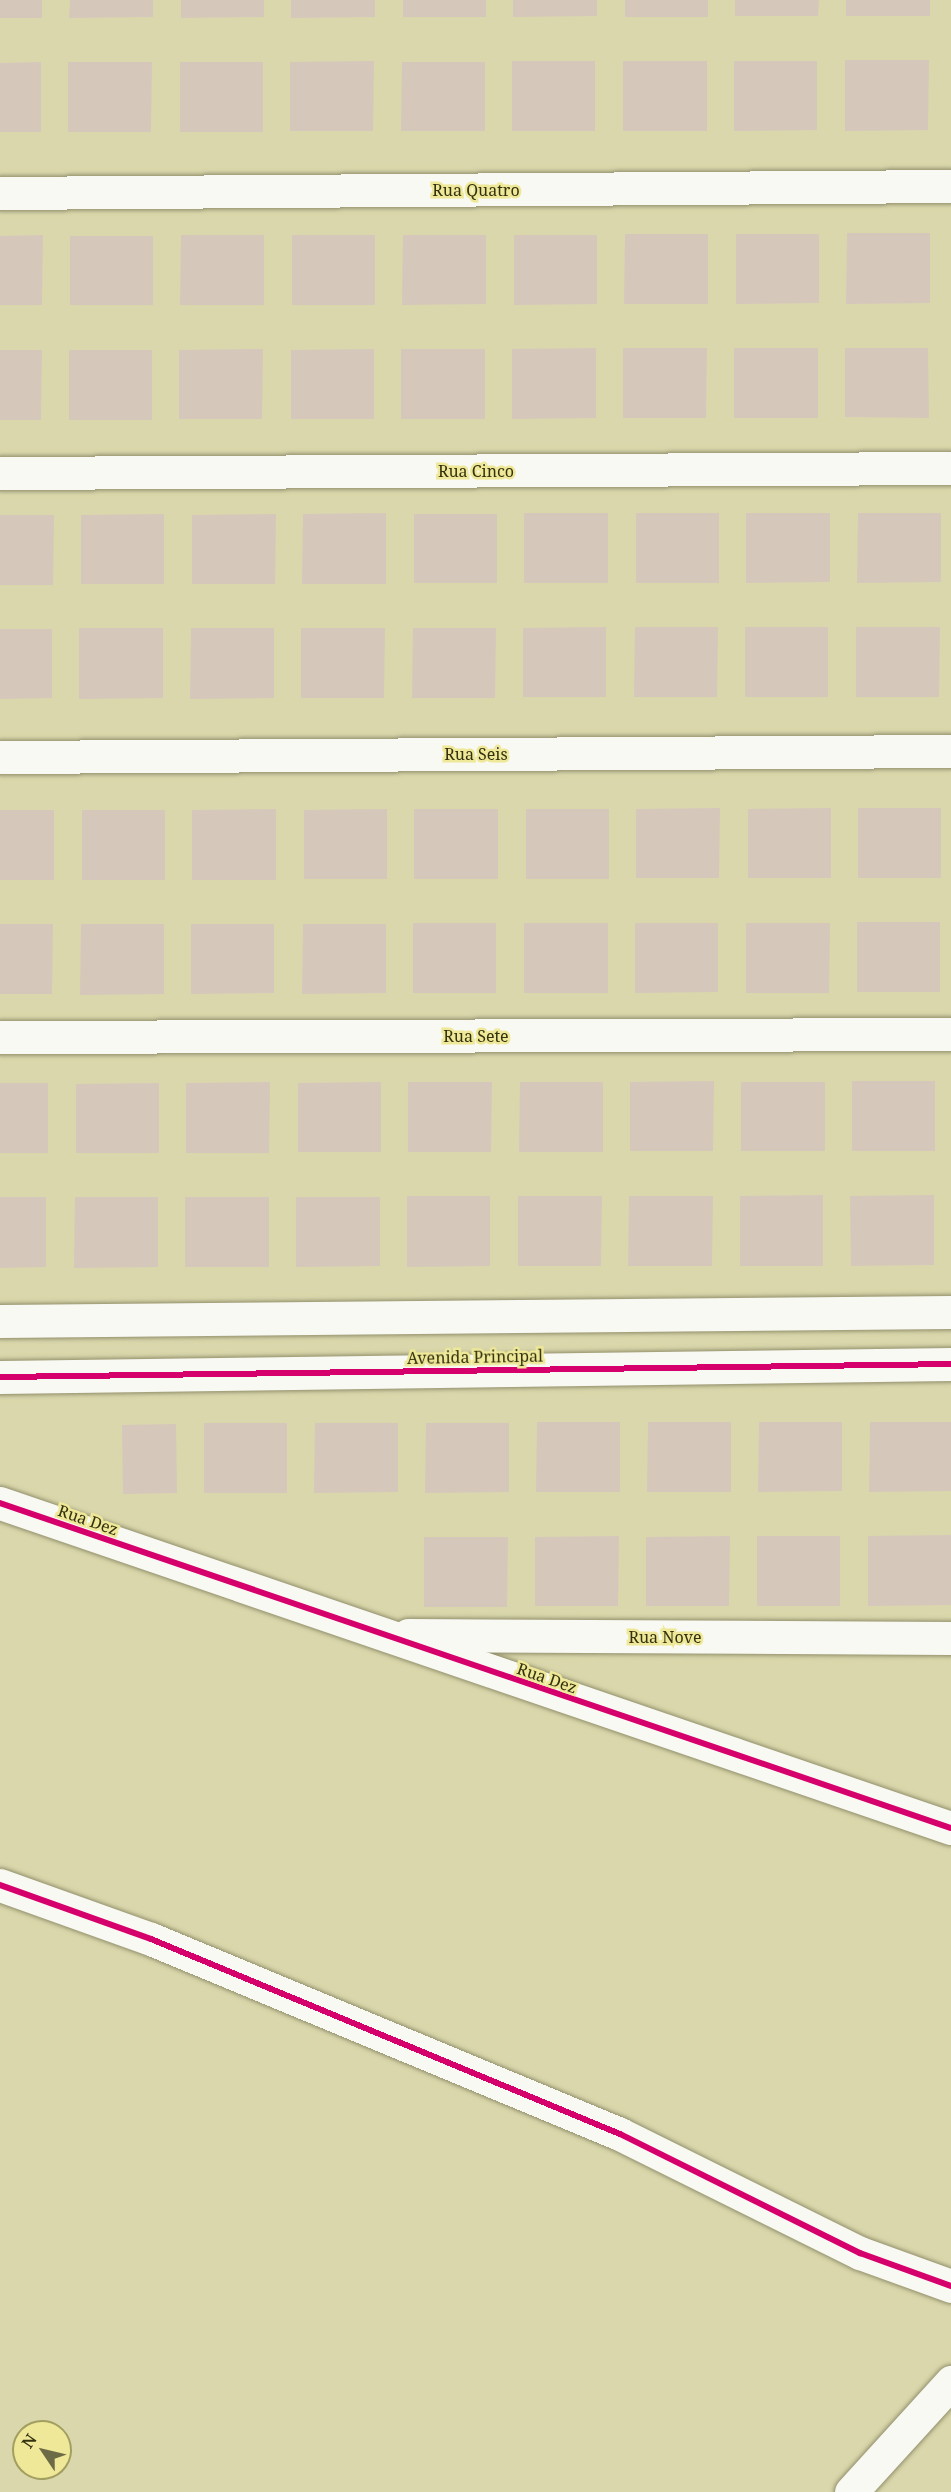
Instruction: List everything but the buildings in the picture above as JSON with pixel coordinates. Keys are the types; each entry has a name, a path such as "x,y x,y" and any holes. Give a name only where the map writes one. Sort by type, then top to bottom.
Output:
{"street":[{"name":"Rua Quatro","path":"0,193 951,186"},
{"name":"Rua Cinco","path":"0,473 951,468"},
{"name":"Rua Seis","path":"0,757 951,751"},
{"name":"Rua Sete","path":"0,1037 951,1034"},
{"path":"0,1321 951,1312"},
{"name":"Avenida Principal","path":"0,1377 951,1364"},
{"name":"Rua Dez","path":"0,1503 379,1635 951,1828"},
{"name":"Rua Nove","path":"379,1635 951,1638"},
{"path":"0,1885 151,1939 620,2134 860,2253 951,2286"},
{"path":"851,2492 951,2382"}],"cycle path":[{"path":"0,1377 951,1364"},
{"path":"0,1503 951,1828"},
{"path":"0,1885 151,1939 620,2134 860,2253 951,2286"}]}
